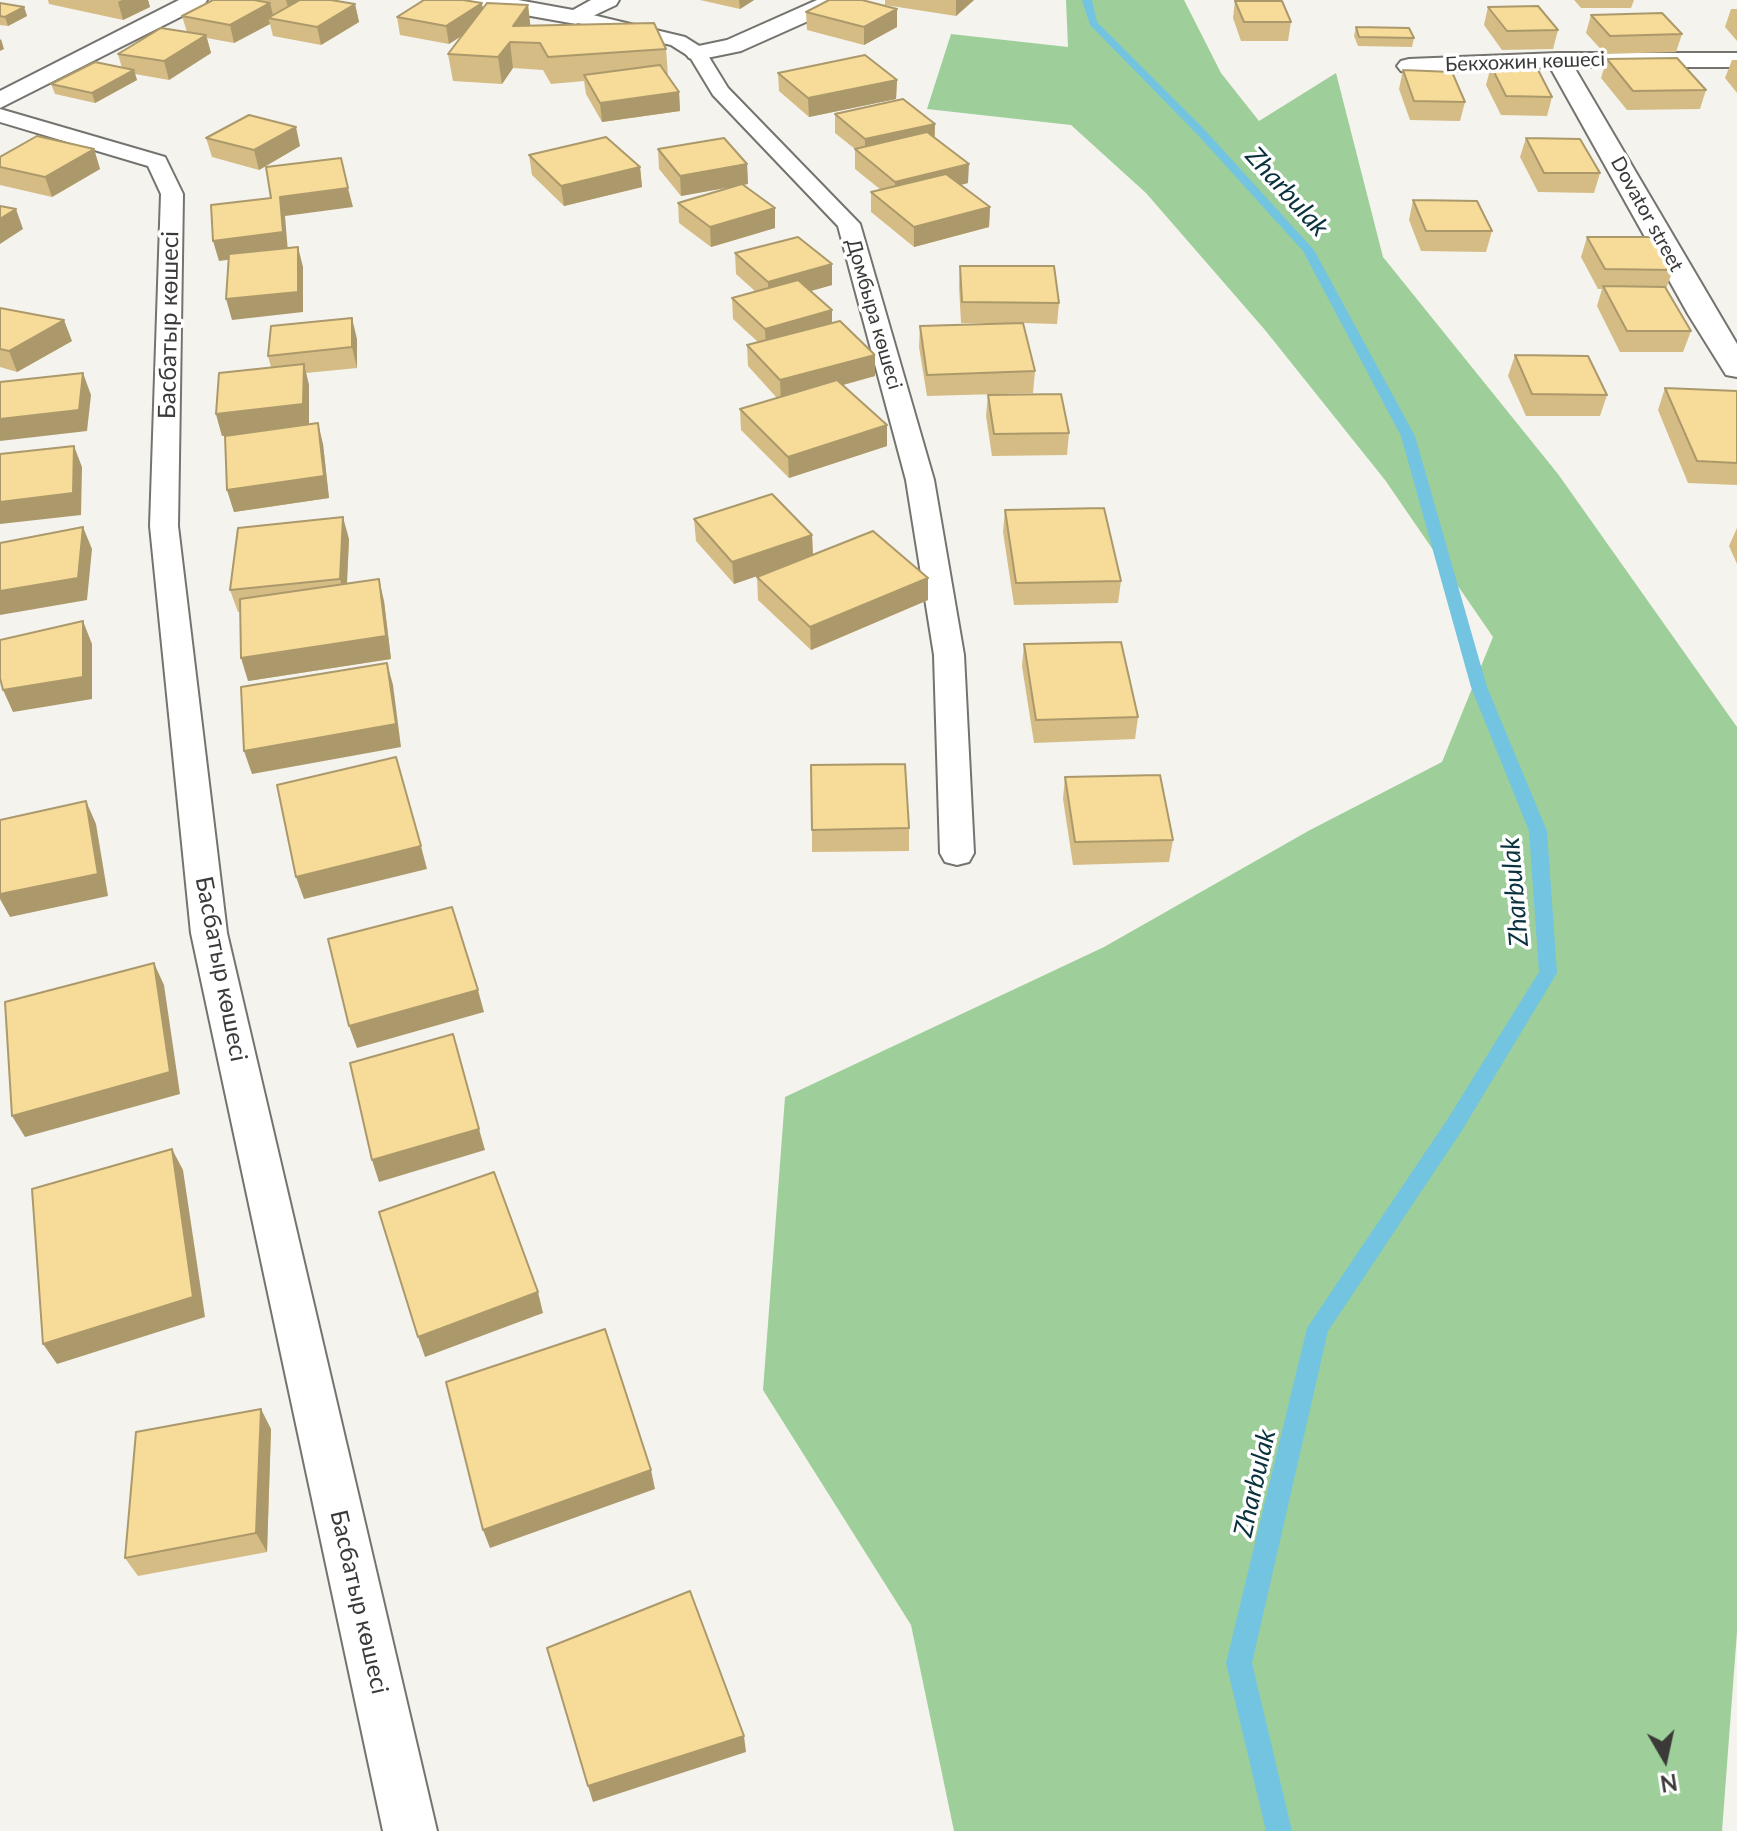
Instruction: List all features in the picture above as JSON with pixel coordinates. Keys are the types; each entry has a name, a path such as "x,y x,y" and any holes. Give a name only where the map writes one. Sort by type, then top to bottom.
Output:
{"street":[{"path":"0,101 196,0"},
{"path":"480,0 576,17 608,0"},
{"path":"697,53 733,46 836,0"},
{"name":"Бекхожин көшесі","path":"1409,66 1558,60 1737,60"},
{"name":"Dovator street","path":"1558,60 1737,368"}],"lane":[{"path":"576,17 678,41 697,53"},
{"name":"Домбыра көшесі","path":"697,53 720,91 849,224 920,480 949,655 957,853"},
{"name":"Басбатыр көшесі","path":"0,115 157,162 172,194 164,526 209,933 410,1831"}],"green space":[{"path":"1066,0 1184,0 1221,73 1259,121 1336,73 1383,257 1558,474 1737,727 1737,1632 1722,1831 954,1831 911,1625 763,1390 785,1097 1104,947 1310,830 1442,762 1493,637 1385,480 1265,330 1146,193 1071,125 927,109 951,34 1068,47"}],"building":[{"path":"213,0 270,3 230,25 182,16"},
{"path":"300,0 355,4 317,27 268,18"},
{"path":"424,0 482,3 446,26 397,17"},
{"path":"829,0 862,0 897,9 864,27 806,12"},
{"path":"1235,1 1282,1 1291,22 1244,22"},
{"path":"0,3 24,7 5,17 0,16"},
{"path":"487,3 528,5 513,26 654,23 666,49 548,57 540,43 510,42 498,57 448,54"},
{"path":"1538,6 1558,30 1507,31 1488,7"},
{"path":"1662,13 1682,34 1610,36 1591,15"},
{"path":"1356,27 1409,28 1414,38 1359,37"},
{"path":"161,28 206,35 164,61 118,54"},
{"path":"865,55 897,80 808,98 778,73"},
{"path":"1677,58 1706,90 1633,91 1607,59"},
{"path":"95,62 134,70 92,93 51,84"},
{"path":"660,65 679,92 600,103 584,75"},
{"path":"1491,66 1536,66 1552,97 1506,96"},
{"path":"1403,70 1452,72 1465,102 1414,101"},
{"path":"903,99 935,124 865,139 835,114"},
{"path":"249,115 296,127 254,150 206,138"},
{"path":"927,132 969,164 895,182 855,149"},
{"path":"37,136 94,149 45,177 0,167 0,157"},
{"path":"606,137 640,167 561,186 529,155"},
{"path":"724,138 747,164 680,176 658,149"},
{"path":"1526,138 1580,139 1600,173 1544,173"},
{"path":"341,158 348,188 280,197 283,232 213,241 211,205 271,198 266,167"},
{"path":"946,174 990,207 914,227 871,192"},
{"path":"742,184 775,208 710,227 678,203"},
{"path":"1413,200 1477,201 1492,231 1426,231"},
{"path":"0,206 16,209 0,219"},
{"path":"798,237 832,264 768,282 735,253"},
{"path":"1587,237 1653,237 1673,270 1605,269"},
{"path":"298,247 298,292 226,299 229,254"},
{"path":"960,266 1054,266 1059,303 962,302"},
{"path":"798,280 832,310 765,329 732,298"},
{"path":"1603,286 1665,287 1691,331 1627,331"},
{"path":"0,308 64,320 9,351 0,349"},
{"path":"352,318 352,347 268,356 271,326"},
{"path":"840,321 875,355 780,380 747,345"},
{"path":"1023,323 1035,371 927,375 920,326"},
{"path":"1515,355 1588,356 1607,395 1532,394"},
{"path":"304,364 303,404 216,414 219,373"},
{"path":"83,373 79,410 0,419 0,382"},
{"path":"837,380 887,425 788,457 740,409"},
{"path":"1665,388 1737,391 1737,463 1697,461"},
{"path":"1061,394 1069,433 994,434 988,395"},
{"path":"318,423 324,476 227,490 225,436"},
{"path":"74,446 73,493 0,502 0,454"},
{"path":"772,494 812,535 732,562 694,519"},
{"path":"1104,508 1121,581 1016,583 1005,510"},
{"path":"343,517 340,579 230,590 238,528"},
{"path":"83,527 78,578 0,591 0,543"},
{"path":"873,531 928,578 810,627 757,577"},
{"path":"379,579 386,636 241,658 240,599"},
{"path":"83,621 83,677 3,690 0,640"},
{"path":"1121,642 1138,717 1036,720 1024,644"},
{"path":"387,663 396,724 244,751 241,687"},
{"path":"396,757 421,846 296,877 277,785"},
{"path":"905,764 909,828 812,830 811,765"},
{"path":"1160,775 1173,840 1075,842 1065,777"},
{"path":"86,801 98,874 0,894 0,820"},
{"path":"452,907 478,990 349,1026 328,939"},
{"path":"154,963 170,1072 12,1116 5,1002"},
{"path":"453,1034 479,1129 372,1160 350,1063"},
{"path":"172,1149 193,1297 43,1344 32,1189"},
{"path":"494,1172 538,1292 418,1337 379,1212"},
{"path":"605,1329 651,1470 483,1530 446,1382"},
{"path":"261,1409 256,1533 125,1558 136,1432"},
{"path":"690,1591 744,1736 588,1786 547,1648"}],"waterway":[{"name":"Zharbulak","path":"1087,0 1093,23 1200,131 1308,250 1408,436 1479,687 1538,831 1548,973 1454,1126 1318,1328 1239,1663 1279,1831"}]}
